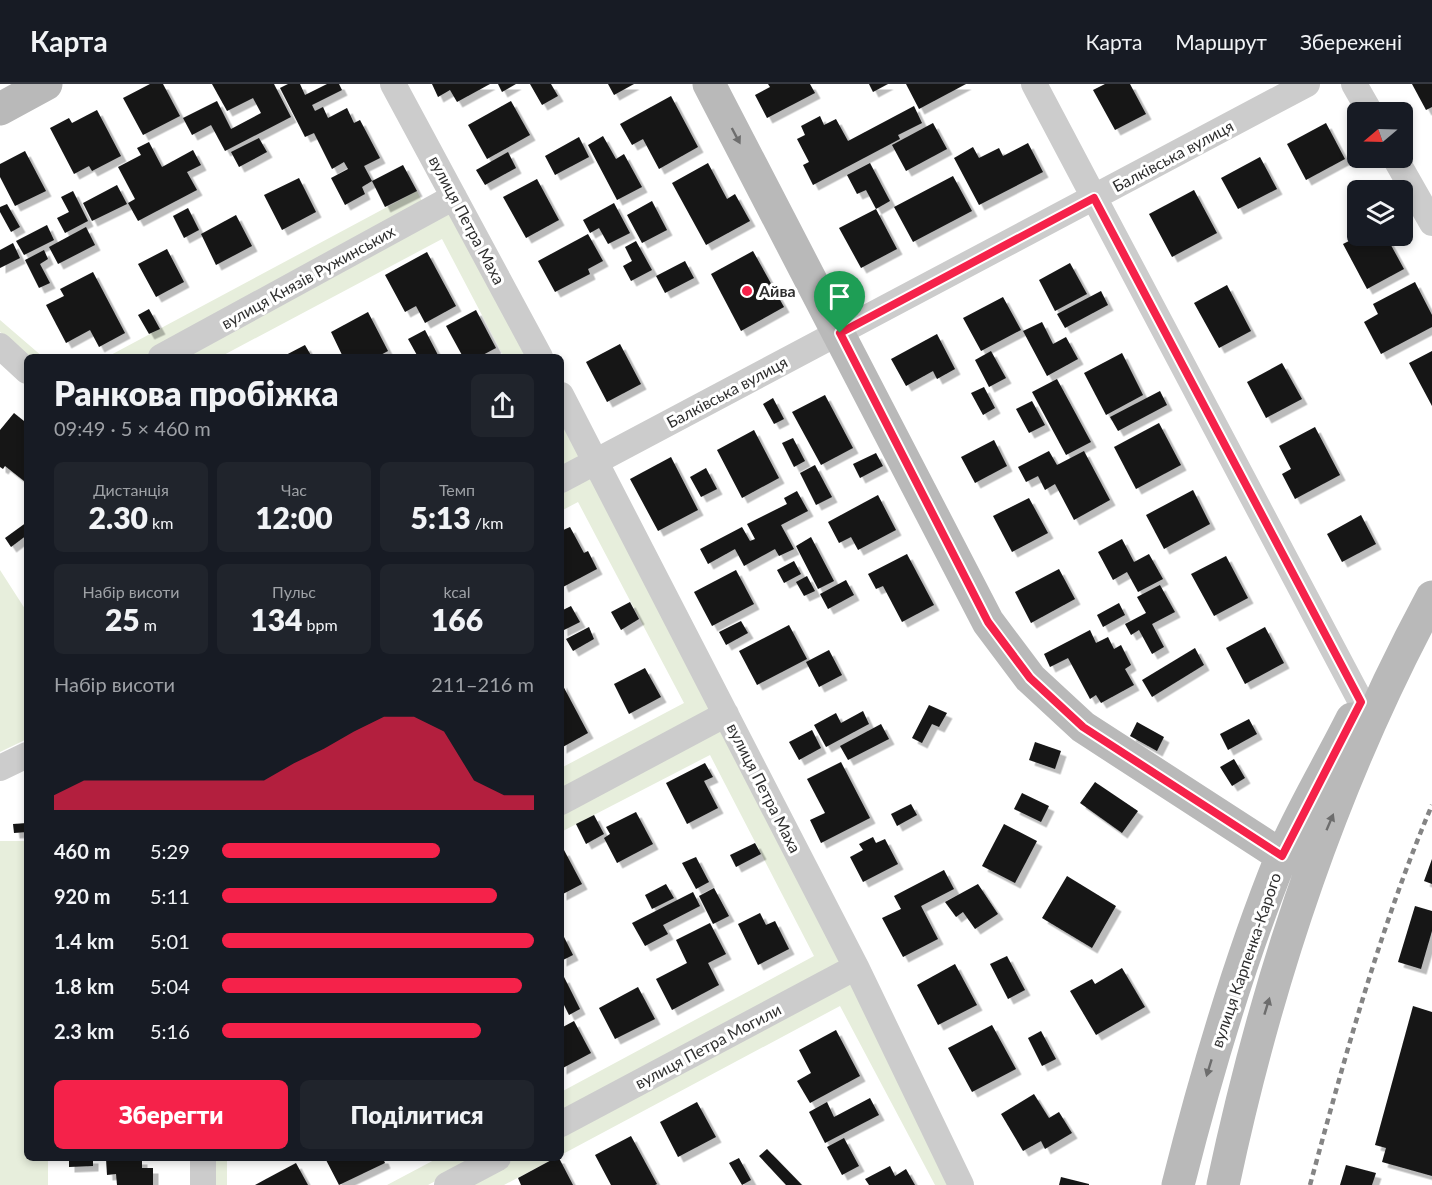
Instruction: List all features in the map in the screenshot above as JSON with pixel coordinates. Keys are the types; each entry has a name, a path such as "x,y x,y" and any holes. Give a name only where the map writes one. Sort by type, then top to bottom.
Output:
{"street":[{"path":"0,109 46,84"},
{"name":"вулиця Петра Маха","path":"393,84 538,354"},
{"path":"709,84 988,622 1030,678 1083,727 1282,856"},
{"path":"1034,84 1361,702"},
{"name":"Балківська вулиця","path":"564,478 1307,84"},
{"path":"1354,84 1364,102"},
{"path":"1401,168 1432,223"},
{"name":"вулиця Князів Ружинських","path":"166,354 454,197"},
{"path":"0,346 24,367"},
{"name":"вулиця Петра Маха","path":"564,401 856,967 961,1185"},
{"name":"вулиця Карпенка-Карого","path":"1222,1185 1259,1033 1309,872 1400,656 1432,597"},
{"name":"вулиця Карпенка-Карого","path":"1178,1185 1197,1108 1235,981 1282,856 1361,702 1400,656"},
{"path":"564,800 726,714"},
{"path":"0,768 24,756"},
{"name":"вулиця Петра Могили","path":"564,1122 856,967"},
{"path":"202,1185 203,1161"},
{"path":"447,1185 492,1161"}],"green space":[{"path":"417,191 424,205 151,354 113,354"},
{"path":"450,208 528,354 502,354 442,239 226,354 182,354"},
{"path":"0,320 40,354 24,354 0,332"},
{"path":"564,419 585,457 564,468"},
{"path":"593,473 714,710 564,790 564,766 684,703 578,502 564,509 564,488"},
{"path":"0,570 24,607 24,740 0,752"},
{"path":"722,726 844,963 564,1112 564,1090 814,956 710,755 564,830 564,810"},
{"path":"0,841 24,841 24,1161 48,1161 48,1185 0,1185"},
{"path":"852,979 951,1185 935,1185 840,1006 564,1153 564,1132"},
{"path":"213,1161 227,1161 227,1185 213,1185"},
{"path":"432,1161 473,1161 428,1185 387,1185"},
{"path":"511,1161 549,1161 504,1185 466,1185"}],"building":[{"path":"150,84 163,84 180,116 143,135 123,98"},
{"path":"212,84 274,84 291,117 225,151 211,125 192,135 183,118 217,101 231,129 261,113 253,98 227,111"},
{"path":"288,84 300,84 305,95 327,84 339,84 342,90 312,105 315,111 323,107 328,118 347,108 354,123 360,120 380,158 364,166 372,181 362,187 365,194 345,205 331,178 348,169 344,162 332,169 314,133 305,137 280,88"},
{"path":"432,84 490,84 457,102 450,90 438,97"},
{"path":"498,84 516,84 502,92"},
{"path":"530,84 551,84 558,96 542,105"},
{"path":"608,84 634,84 614,95"},
{"path":"768,84 810,84 815,93 767,118 755,95 770,87"},
{"path":"869,84 888,84 873,92"},
{"path":"906,84 966,84 919,109"},
{"path":"1105,84 1130,84 1146,114 1115,130 1093,90"},
{"path":"1412,84 1432,84 1432,107 1426,110"},
{"path":"671,96 698,147 659,169 643,139 632,145 620,124"},
{"path":"511,101 530,135 487,159 468,125"},
{"path":"914,106 922,123 898,135 900,139 813,185 803,165 809,162 797,139 805,135 801,126 820,116 824,125 836,119 848,141"},
{"path":"97,110 121,156 92,171 89,166 74,174 50,128 69,118 72,123"},
{"path":"933,123 947,149 906,171 892,145"},
{"path":"1326,123 1345,159 1306,180 1287,144"},
{"path":"603,136 616,159 624,154 642,187 617,200 588,145"},
{"path":"579,137 589,157 555,175 545,156"},
{"path":"259,138 267,152 239,167 231,152"},
{"path":"149,142 162,167 193,150 201,165 187,172 197,190 138,221 128,203 135,199 118,167 141,155 137,148"},
{"path":"1028,143 1043,172 979,205 954,158 973,147 979,158 999,148 1003,156"},
{"path":"25,151 46,191 15,206 0,177 0,164"},
{"path":"508,152 516,168 485,185 476,170"},
{"path":"1260,157 1277,189 1238,209 1221,178"},
{"path":"708,163 727,199 735,194 750,221 706,245 672,183"},
{"path":"870,163 890,201 876,209 866,190 857,194 847,175"},
{"path":"403,165 417,191 385,207 372,181"},
{"path":"953,176 972,211 913,242 894,207"},
{"path":"299,178 316,212 282,230 264,195"},
{"path":"537,179 559,220 526,238 503,197"},
{"path":"117,185 127,204 92,221 83,203"},
{"path":"1194,190 1217,233 1172,257 1149,214"},
{"path":"73,191 88,221 65,233 57,218 69,212 61,197"},
{"path":"652,201 667,230 642,243 627,215"},
{"path":"614,203 630,233 608,244 599,228 590,233 583,220"},
{"path":"7,204 20,227 11,232 0,212 0,207"},
{"path":"188,208 199,230 184,238 173,216"},
{"path":"876,209 897,249 861,268 839,228"},
{"path":"236,215 252,246 216,265 201,234"},
{"path":"47,225 54,240 24,255 16,241"},
{"path":"86,227 95,245 58,264 49,247"},
{"path":"588,234 603,261 588,269 590,274 555,292 538,261"},
{"path":"636,241 652,270 631,281 623,266 632,261 625,247"},
{"path":"1347,242 1347,246 1391,246 1404,269 1367,289 1343,244"},
{"path":"13,243 20,258 0,268 0,250"},
{"path":"167,249 184,282 156,297 138,264"},
{"path":"44,250 48,259 40,264 50,283 39,288 25,260"},
{"name":"Айва","path":"753,251 784,307 741,331 711,274"},
{"path":"427,252 456,306 425,323 416,306 405,312 385,275"},
{"path":"685,261 694,278 665,293 656,276"},
{"path":"1070,263 1087,294 1055,311 1039,280"},
{"path":"93,272 125,333 99,347 90,330 66,343 46,305 64,296 60,289"},
{"path":"1415,282 1432,315 1432,327 1381,354 1364,322 1378,314 1373,304"},
{"path":"1227,285 1251,331 1219,348 1194,303"},
{"path":"1101,291 1108,305 1065,328 1057,314"},
{"path":"1003,297 1021,330 981,351 963,318"},
{"path":"149,309 160,329 149,334 138,315"},
{"path":"476,310 496,348 485,354 461,354 446,326"},
{"path":"368,312 388,351 382,354 342,354 331,332"},
{"path":"1042,322 1053,344 1066,337 1078,359 1047,376 1023,331"},
{"path":"425,330 437,354 416,354 408,339"},
{"path":"937,334 955,369 937,379 933,371 906,386 891,359"},
{"path":"620,344 641,384 607,402 586,362"},
{"path":"305,345 310,354 288,354"},
{"path":"991,351 1006,378 989,387 975,360"},
{"path":"1432,351 1432,406 1409,363"},
{"path":"1122,353 1143,395 1106,415 1084,373"},
{"path":"1282,363 1302,399 1266,418 1247,382"},
{"path":"1057,379 1091,442 1066,455 1032,392"},
{"path":"984,387 995,408 983,415 971,393"},
{"path":"1160,391 1167,405 1118,431 1110,417"},
{"path":"825,395 853,448 821,465 792,412"},
{"path":"773,398 784,419 774,424 763,404"},
{"path":"1032,401 1045,425 1029,433 1016,409"},
{"path":"14,413 24,421 24,481 5,466 3,469 0,467 0,430"},
{"path":"1159,423 1181,465 1136,489 1114,447"},
{"path":"1315,427 1340,475 1295,499 1282,474 1291,469 1279,446"},
{"path":"754,430 779,478 742,498 717,450"},
{"path":"793,438 805,461 794,467 782,443"},
{"path":"994,440 1007,466 975,483 961,457"},
{"path":"1049,451 1057,465 1084,451 1110,500 1074,520 1055,484 1045,490 1038,476 1026,482 1018,467"},
{"path":"876,453 883,466 860,478 853,464"},
{"path":"671,457 698,510 658,531 630,479"},
{"path":"815,465 832,497 816,505 800,473"},
{"path":"706,468 717,489 701,497 690,477"},
{"path":"1193,490 1210,524 1164,549 1146,515"},
{"path":"797,491 808,511 781,525 794,549 779,556 775,549 744,566 735,549 708,564 700,549 742,527 750,541 755,539 747,524 787,504 784,498"},
{"path":"878,495 896,530 858,550 851,537 839,543 828,522"},
{"path":"1029,498 1048,533 1012,552 993,516"},
{"path":"1361,515 1376,544 1342,562 1327,534"},
{"path":"24,524 24,537 11,547 5,538"},
{"path":"570,527 584,553 588,551 597,569 564,586 564,530"},
{"path":"811,537 834,581 818,589 796,546"},
{"path":"1122,539 1134,562 1149,554 1163,579 1138,592 1127,572 1113,580 1098,552"},
{"path":"907,554 934,605 902,622 883,586 876,589 868,574"},
{"path":"1226,556 1248,598 1214,616 1191,574"},
{"path":"794,561 801,574 784,583 777,570"},
{"path":"1059,569 1075,599 1031,623 1015,592"},
{"path":"736,570 754,604 712,626 694,592"},
{"path":"807,576 815,591 804,596 796,582"},
{"path":"846,580 854,595 828,609 820,594"},
{"path":"1160,585 1175,612 1152,624 1164,647 1152,654 1139,630 1131,635 1125,624 1146,613 1137,597"},
{"path":"630,602 639,619 621,630 611,612"},
{"path":"1119,603 1125,615 1103,627 1097,615"},
{"path":"571,606 580,622 564,630 564,610"},
{"path":"741,621 748,633 726,645 719,632"},
{"path":"789,625 807,659 757,685 739,651"},
{"path":"589,627 594,639 573,651 566,639"},
{"path":"1265,627 1284,663 1245,684 1226,648"},
{"path":"1090,630 1096,643 1108,637 1114,649 1121,645 1131,665 1125,669 1134,685 1101,703 1096,695 1090,699 1068,658 1050,667 1044,654"},
{"path":"1195,648 1204,665 1152,697 1142,680"},
{"path":"829,650 842,675 819,687 806,662"},
{"path":"645,668 661,697 629,714 614,684"},
{"path":"564,688 588,733 564,746"},
{"path":"929,705 947,713 939,727 932,724 922,743 912,738"},
{"path":"863,711 869,724 826,747 814,725 836,713 841,723"},
{"path":"1249,719 1257,734 1228,750 1220,734"},
{"path":"1137,722 1164,737 1157,751 1130,736"},
{"path":"881,724 889,739 848,760 840,746"},
{"path":"812,730 821,748 799,760 789,742"},
{"path":"1035,742 1061,751 1055,769 1029,760"},
{"path":"1234,759 1245,778 1232,786 1220,767"},
{"path":"841,762 870,818 821,843 810,820 825,813 807,779"},
{"path":"705,763 713,777 704,781 718,808 687,824 666,783"},
{"path":"1095,782 1138,811 1122,833 1080,803"},
{"path":"1022,793 1049,806 1041,822 1014,809"},
{"path":"911,804 917,815 897,826 891,814"},
{"path":"636,812 653,844 617,863 604,838 610,834 606,827"},
{"path":"594,815 604,834 586,844 576,824"},
{"path":"24,823 24,832 14,833 13,824"},
{"path":"1004,824 1037,841 1015,883 982,866"},
{"path":"873,837 876,843 885,839 898,864 863,882 850,857 863,850 859,844"},
{"path":"755,843 761,854 736,867 730,855"},
{"path":"564,850 582,884 564,893"},
{"path":"696,857 709,882 696,889 682,863"},
{"path":"1432,859 1432,884 1424,881"},
{"path":"944,870 954,889 921,906 938,939 903,957 882,918 901,909 894,896"},
{"path":"1067,876 1116,906 1092,948 1042,918"},
{"path":"666,884 674,898 652,909 645,895"},
{"path":"978,884 998,914 975,929 963,912 956,917 945,902"},
{"path":"714,888 729,916 713,924 699,896"},
{"path":"693,892 700,906 663,925 668,934 645,946 632,923"},
{"path":"1415,906 1432,911 1432,931 1421,969 1398,962"},
{"path":"760,913 766,925 775,921 789,949 758,965 738,924"},
{"path":"710,923 726,954 708,963 719,985 672,1010 656,979 687,963 676,940"},
{"path":"564,937 573,955 564,960"},
{"path":"1007,956 1025,990 1008,999 990,964"},
{"path":"955,964 977,1005 938,1025 917,985"},
{"path":"1122,968 1145,1007 1096,1035 1070,991 1092,979 1095,984"},
{"path":"564,977 580,1009 569,1015 564,1005"},
{"path":"638,987 655,1019 615,1039 599,1008"},
{"path":"1413,1006 1432,1012 1432,1176 1382,1162 1386,1148 1375,1145"},
{"path":"574,1021 591,1053 564,1067 564,1026"},
{"path":"992,1025 1016,1069 972,1092 948,1048"},
{"path":"836,1030 860,1076 810,1103 797,1081 811,1073 799,1050"},
{"path":"1041,1031 1056,1059 1042,1066 1028,1038"},
{"path":"1034,1094 1049,1118 1059,1112 1072,1133 1045,1149 1041,1141 1023,1151 1001,1114"},
{"path":"870,1098 879,1115 825,1143 809,1112 827,1102 834,1117"},
{"path":"697,1102 716,1137 678,1157 660,1122"},
{"path":"631,1136 657,1184 611,1185 595,1155"},
{"path":"844,1138 859,1166 842,1175 827,1147"},
{"path":"767,1149 802,1185 786,1185 759,1156"},
{"path":"739,1158 751,1180 742,1185 729,1163"},
{"path":"69,1161 93,1161 93,1166 69,1167"},
{"path":"106,1161 142,1161 142,1168 153,1168 153,1185 117,1185 116,1174 107,1175"},
{"path":"327,1161 384,1161 385,1163 339,1185"},
{"path":"549,1161 561,1161 573,1185 521,1185 518,1178"},
{"path":"296,1163 308,1185 255,1185 266,1179"},
{"path":"1346,1165 1376,1173 1372,1185 1340,1185"},
{"path":"890,1166 895,1176 906,1169 915,1185 869,1185 865,1179"},
{"path":"1061,1177 1089,1184 1089,1185 1059,1185"}],"railway":[{"path":"1310,1185 1350,1041 1380,945 1432,805"}],"place":[{"name":"Айва","path":"747,291"}],"route":[{"path":"1094,198 1361,702 1282,856 1083,727 1030,678 988,622 840,333 1094,198"}]}
